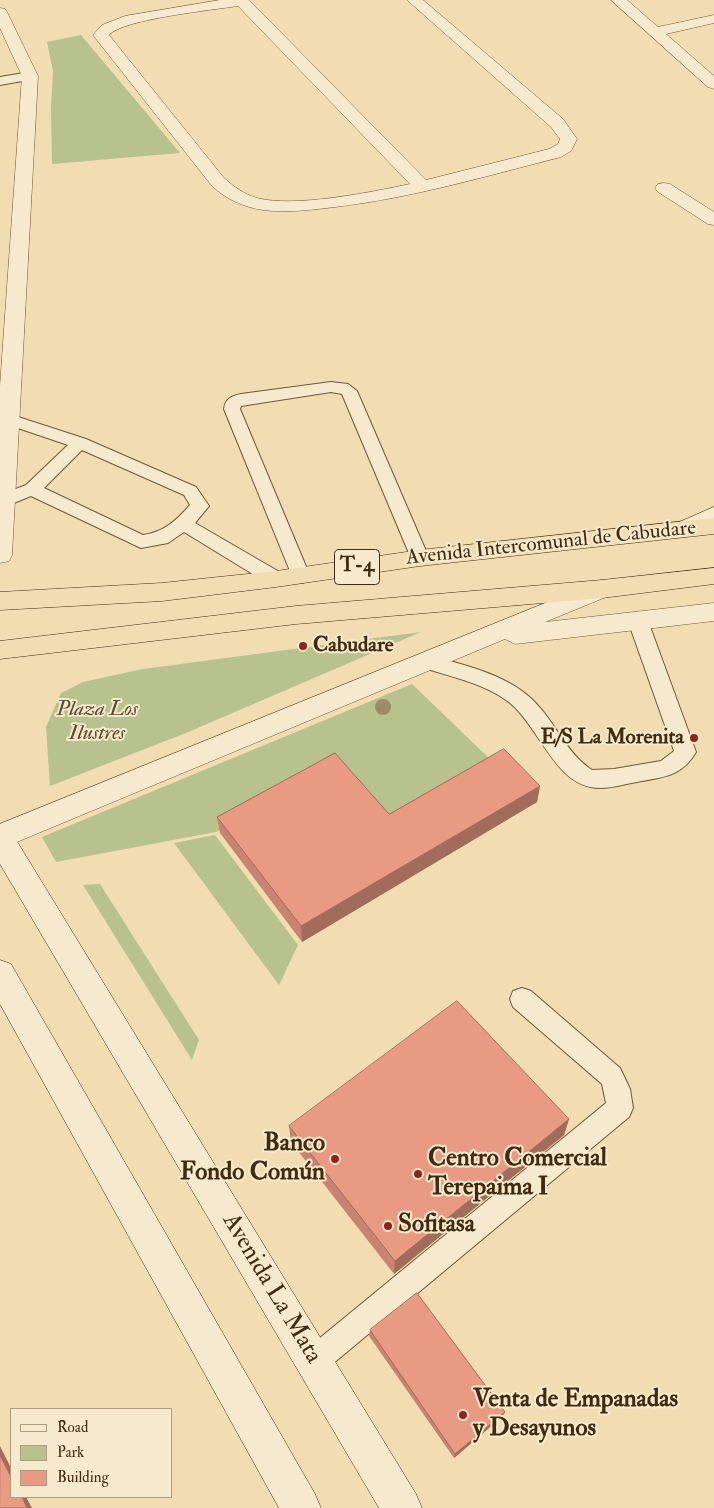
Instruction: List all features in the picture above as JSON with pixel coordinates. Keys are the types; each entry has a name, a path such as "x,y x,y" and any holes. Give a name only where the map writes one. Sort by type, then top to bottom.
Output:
{"highway":[{"name":"Avenida Intercomunal de Cabudare","path":"0,601 162,592 301,576 420,558 714,526"},
{"name":"T-4","path":"0,650 296,615 602,589 714,576"}],"street":[{"path":"414,0 557,123 569,139 565,147 555,154 422,187 360,200 287,206 262,204 226,191 101,35 108,28 130,19 241,0 422,187"},
{"path":"618,0 714,84"},
{"path":"0,12 30,76 0,555"},
{"path":"656,32 714,19"},
{"path":"664,188 714,220"},
{"path":"682,530 714,514"},
{"path":"0,837 602,589"},
{"path":"481,639 714,612"},
{"name":"Avenida La Mata","path":"0,837 402,1508"},
{"path":"0,974 301,1508"}],"lane":[{"path":"0,81 30,76"},
{"path":"301,576 232,409 233,403 241,399 331,387 342,387 349,391 420,558"},
{"path":"9,419 80,443 190,491 200,506 184,524 161,539 141,542 32,489"},
{"path":"3,501 32,489 80,443"},
{"path":"184,524 276,579"},
{"path":"425,662 480,680 515,695 534,713 574,768 587,777 601,779 665,769 679,762 684,752 682,741 638,621"},
{"path":"314,1361 620,1108 617,1089 611,1076 522,999"}],"green space":[{"path":"81,35 180,153 52,164 51,108 53,71 47,42"},
{"name":"Plaza Los Ilustres","path":"421,632 186,733 50,786 46,727 61,693 83,682 143,669"},
{"path":"412,684 493,762 388,824 338,767 216,832 56,862 42,837"},
{"path":"215,835 298,945 279,985 174,843"},
{"path":"100,884 199,1040 192,1060 83,885"}],"building":[{"path":"504,749 540,786 301,926 217,817 335,753 389,814"},
{"name":"Centro Comercial Terepaima I","path":"457,1001 569,1119 395,1261 289,1126"},
{"path":"417,1293 505,1412 455,1454 370,1330"},
{"path":"0,1455 10,1475 10,1498 22,1498 27,1508 0,1508"}],"place":[{"name":"Cabudare","path":"303,646"},
{"name":"E/S La Morenita","path":"694,738"},
{"name":"Banco Fondo Común","path":"335,1159"},
{"name":"Centro Comercial Terepaima I","path":"418,1174"},
{"name":"Sofitasa","path":"388,1226"},
{"name":"Venta de Empanadas y Desayunos","path":"463,1415"}]}
